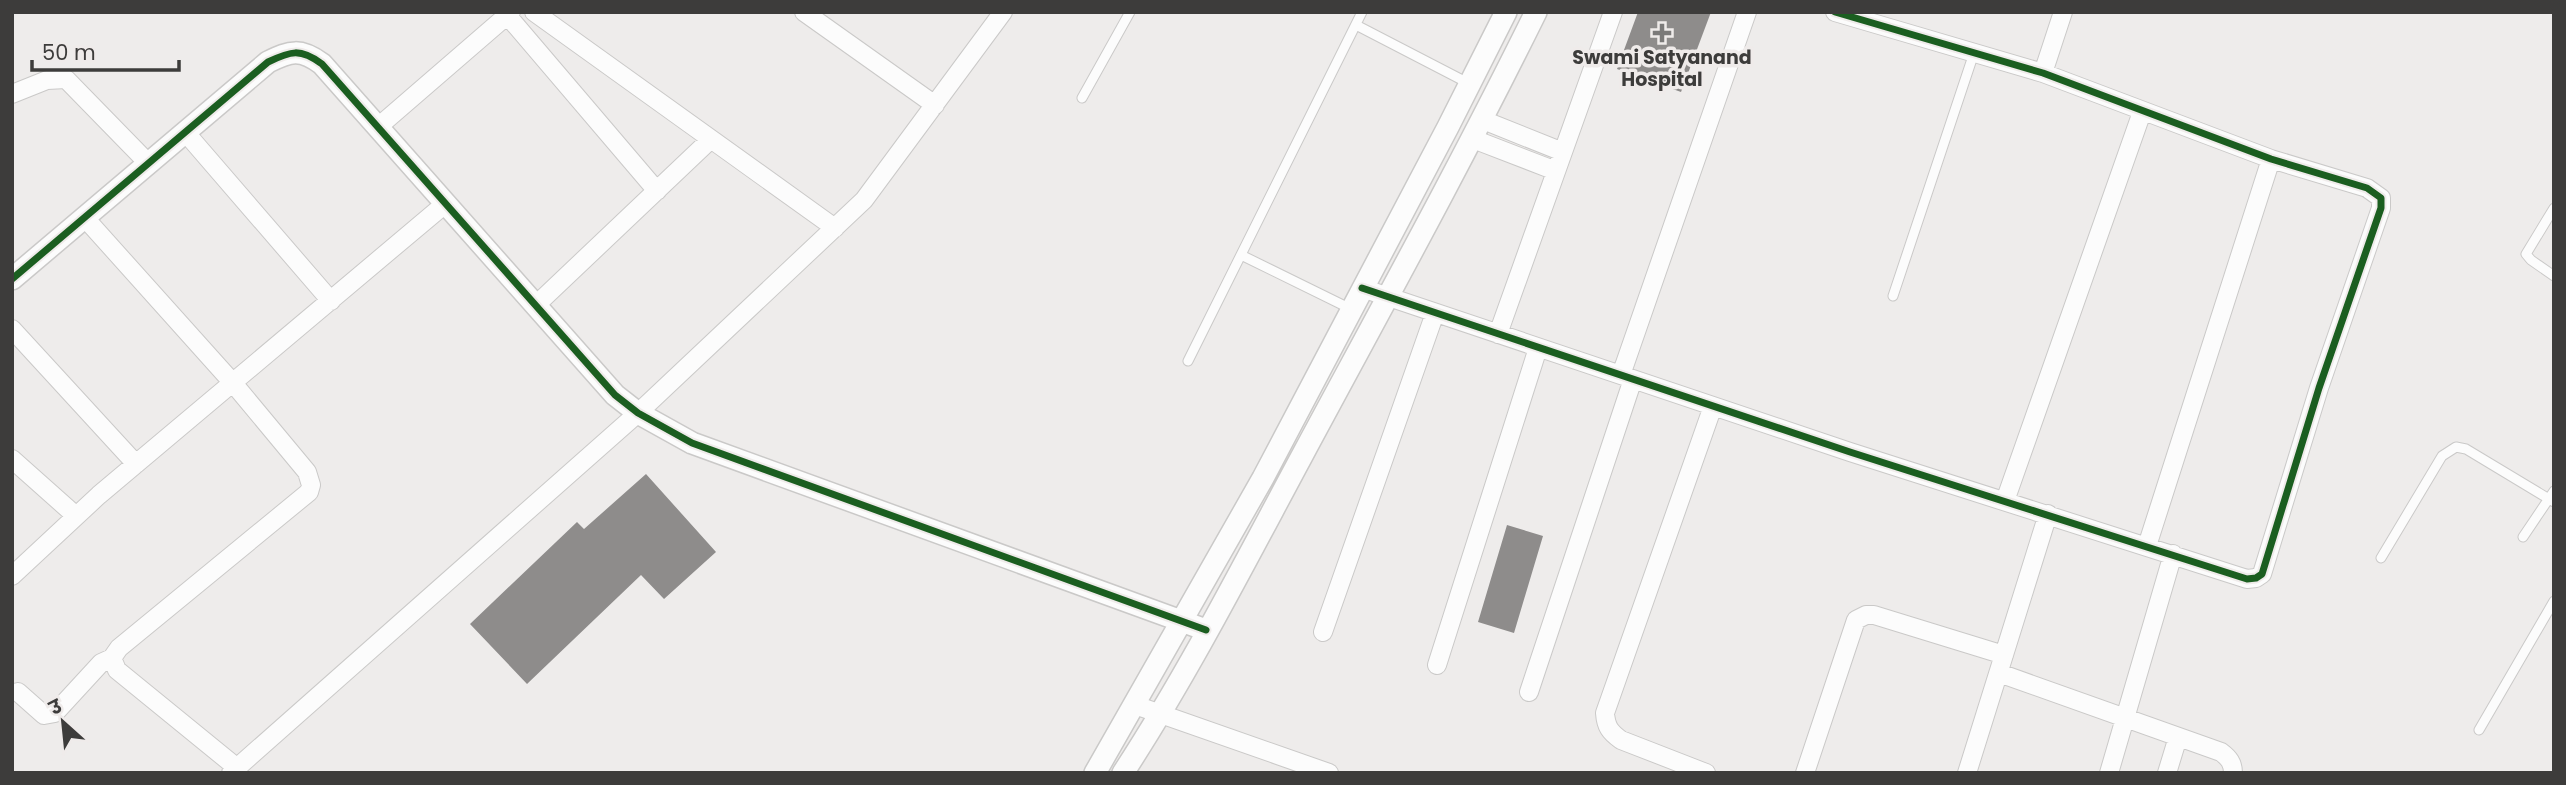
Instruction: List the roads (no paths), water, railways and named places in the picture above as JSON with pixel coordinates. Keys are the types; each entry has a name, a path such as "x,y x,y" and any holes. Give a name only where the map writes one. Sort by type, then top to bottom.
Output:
{"street":[{"path":"534,12 835,228"},
{"path":"804,12 935,104"},
{"path":"112,658 117,670 233,770 638,413 864,200 1003,12"},
{"path":"1095,773 1263,478 1506,12"},
{"path":"1127,771 1388,297 1483,120 1536,12"},
{"path":"1498,334 1613,12"},
{"path":"1529,692 1627,377 1747,12"},
{"path":"1362,288 1713,406 2247,579 2262,574 2319,388 2381,208 2381,198 2367,188 2272,159 2043,73 1835,12"},
{"path":"2043,73 2063,12"},
{"path":"378,127 509,14 657,191"},
{"path":"12,279 268,62 287,53 302,52 322,64 615,395 638,413 692,443 1206,630"},
{"path":"12,94 47,80 66,79 149,164"},
{"path":"2005,501 2142,112"},
{"path":"1483,120 1563,152"},
{"path":"186,133 331,300"},
{"path":"535,306 711,139"},
{"path":"1473,139 1556,171"},
{"path":"2147,546 2272,159"},
{"path":"12,576 136,464 446,204"},
{"path":"18,692 44,715 55,713 101,663 112,658 119,648 309,492 311,485 307,472 233,383 85,218"},
{"path":"1323,632 1435,313"},
{"path":"12,330 136,464"},
{"path":"1437,666 1538,348"},
{"path":"1706,773 1621,740 1610,733 1605,724 1605,713 1713,406"},
{"path":"12,459 76,516"},
{"path":"1967,773 2048,514"},
{"path":"2109,773 2173,554"},
{"path":"1805,773 1857,620 1866,615 1874,615 2004,655"},
{"path":"1998,673 2125,717 2228,757 2233,765 2233,773"},
{"path":"1135,705 1321,772"},
{"path":"2166,773 2178,737"}],"lane":[{"path":"1083,98 1130,12"},
{"path":"1188,361 1362,12"},
{"path":"1356,25 1470,84"},
{"path":"1893,296 1974,53"},
{"path":"2554,208 2526,254 2554,276"},
{"path":"1241,255 1351,309"},
{"path":"2381,558 2442,456 2456,447 2466,449 2552,497 2523,537"},
{"path":"2479,730 2554,601"}],"place":[{"name":"Swami Satyanand Hospital","path":"1662,33"}]}
